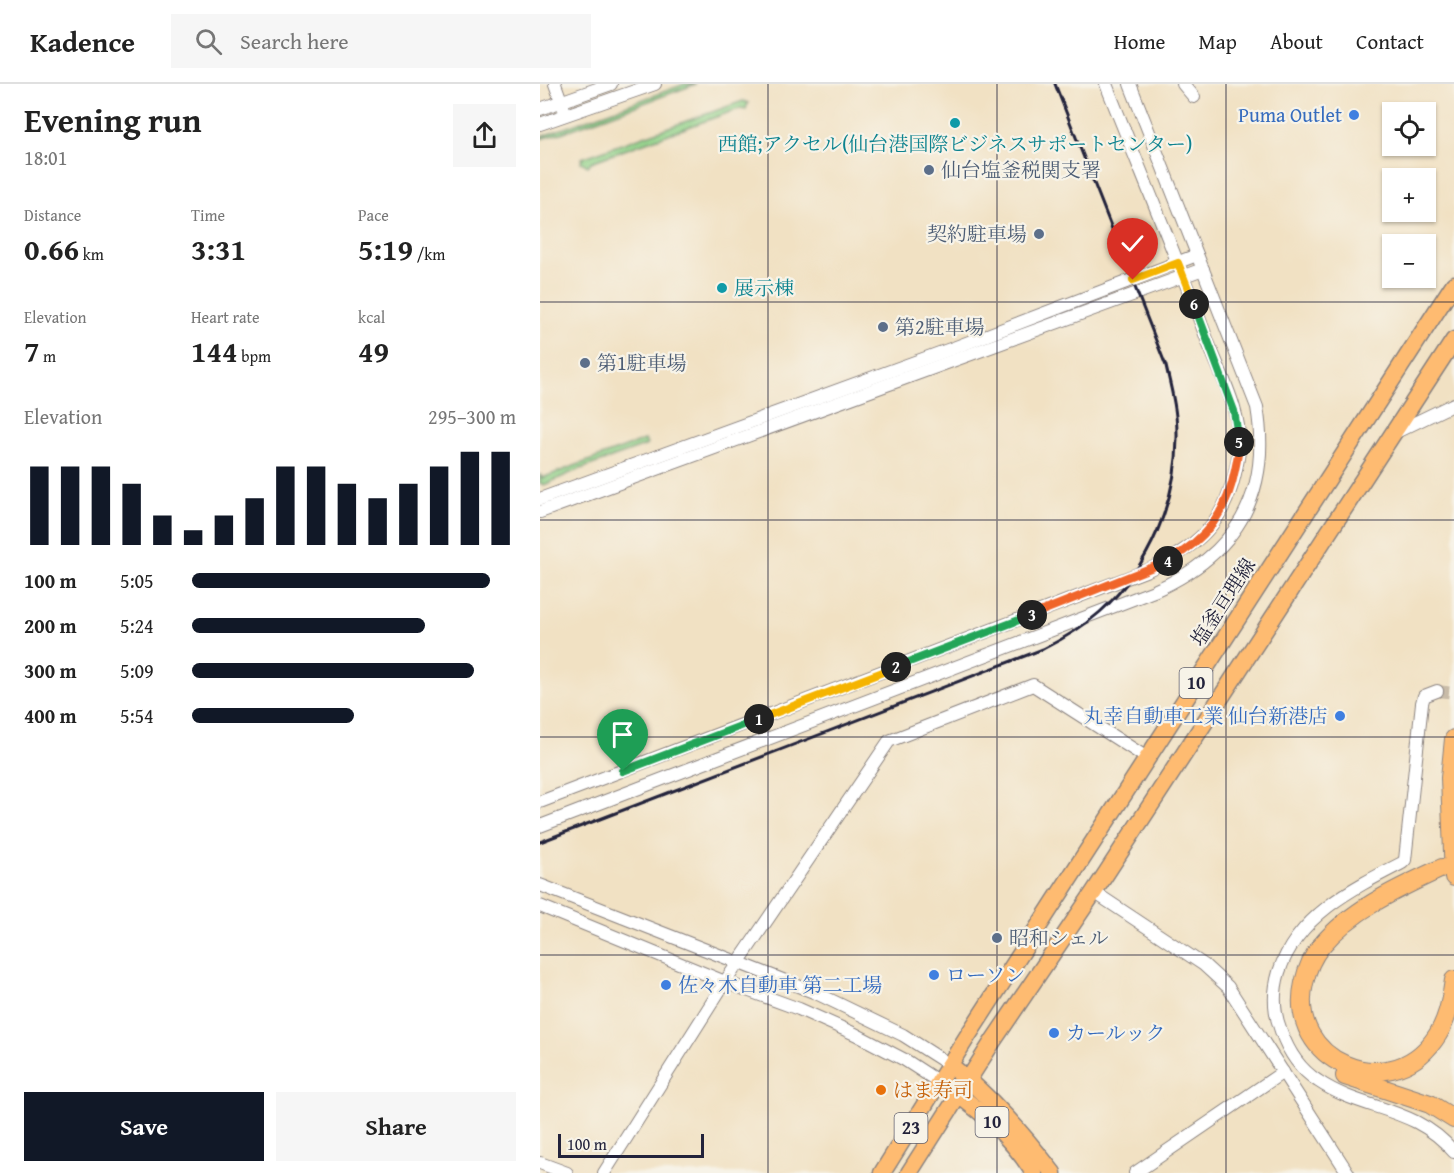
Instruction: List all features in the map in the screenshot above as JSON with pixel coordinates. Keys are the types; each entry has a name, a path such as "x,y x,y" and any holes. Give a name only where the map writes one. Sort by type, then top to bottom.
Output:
{"highway":[{"path":"1446,868 1454,739"},
{"path":"1446,868 1389,894 1334,932 1311,961 1302,989 1303,1014 1312,1037 1333,1059 1358,1070 1387,1071 1414,1059 1434,1040 1446,1015 1454,980"},
{"path":"1446,868 1394,880 1338,916 1322,930 1300,961 1292,988 1292,1001 1295,1022 1303,1042 1323,1064 1354,1080 1430,1104 1454,1119"}],"main road":[{"name":"塩釜亘理線","path":"939,1082 1454,284"},
{"name":"10","path":"959,1095 1396,432 1454,340"},
{"name":"10","path":"950,1065 1005,1114 1053,1173"},
{"name":"10","path":"939,1082 983,1113 1002,1131 1034,1173"},
{"name":"23","path":"882,1173 939,1082"},
{"name":"23","path":"909,1173 959,1095"}],"street":[{"path":"555,84 566,116"},
{"path":"540,109 611,84"},
{"path":"540,124 655,84"},
{"path":"540,802 1132,577 1169,561 1191,547 1210,526 1226,502 1232,486 1239,449 1234,411 1106,84"},
{"path":"540,825 1133,600 1180,580 1201,566 1230,537 1250,502 1261,451 1257,407 1130,84"},
{"path":"1183,84 1194,97"},
{"path":"540,500 1197,255"},
{"path":"540,513 1203,268"},
{"path":"1396,432 1454,404"},
{"path":"604,1173 725,982 889,741 1034,685 1147,758"},
{"path":"1437,691 1424,696 1422,703 1405,860 1348,892 1313,919 1290,947 1275,984 1274,999 1279,1026 1292,1057 1317,1081 1336,1092 1413,1119 1437,1136 1454,1152"},
{"path":"540,885 816,993 903,1035 950,1065"},
{"path":"1094,892 1204,965 1228,987 1348,1173"},
{"path":"540,906 725,982 799,1009 905,1060 939,1082"},
{"path":"1134,1173 1283,1072"},
{"path":"540,1163 567,1173"}],"green space":[{"path":"685,84 696,84 540,139 540,137"},
{"path":"743,101 748,103 746,109 741,108 591,162 588,166 581,162 582,158"},
{"path":"645,440 647,445 575,471 544,485 540,483 540,474 542,478"}],"tunnel":[{"path":"1437,691 1454,693"}],"railway":[{"path":"540,842 1043,649 1073,632 1100,612 1133,574 1147,553 1166,507 1176,458 1175,407 1166,366 1055,84"}],"place":[{"name":"Puma Outlet","path":"1354,115"},
{"name":"西館;アクセル(仙台港国際ビジネスサポートセンター)","path":"955,123"},
{"name":"仙台塩釜税関支署","path":"929,170"},
{"name":"契約駐車場","path":"1039,234"},
{"name":"展示棟","path":"722,288"},
{"name":"第2駐車場","path":"883,327"},
{"name":"第1駐車場","path":"585,363"},
{"name":"丸幸自動車工業 仙台新港店","path":"1340,716"},
{"name":"昭和シェル","path":"997,938"},
{"name":"ローソン","path":"934,975"},
{"name":"佐々木自動車 第二工場","path":"666,985"},
{"name":"カールック","path":"1054,1033"},
{"name":"はま寿司","path":"881,1090"}],"route":[{"path":"623,771 1132,577 1169,561 1202,537 1226,502 1232,486 1239,449 1234,411 1178,263 1133,280"}]}
